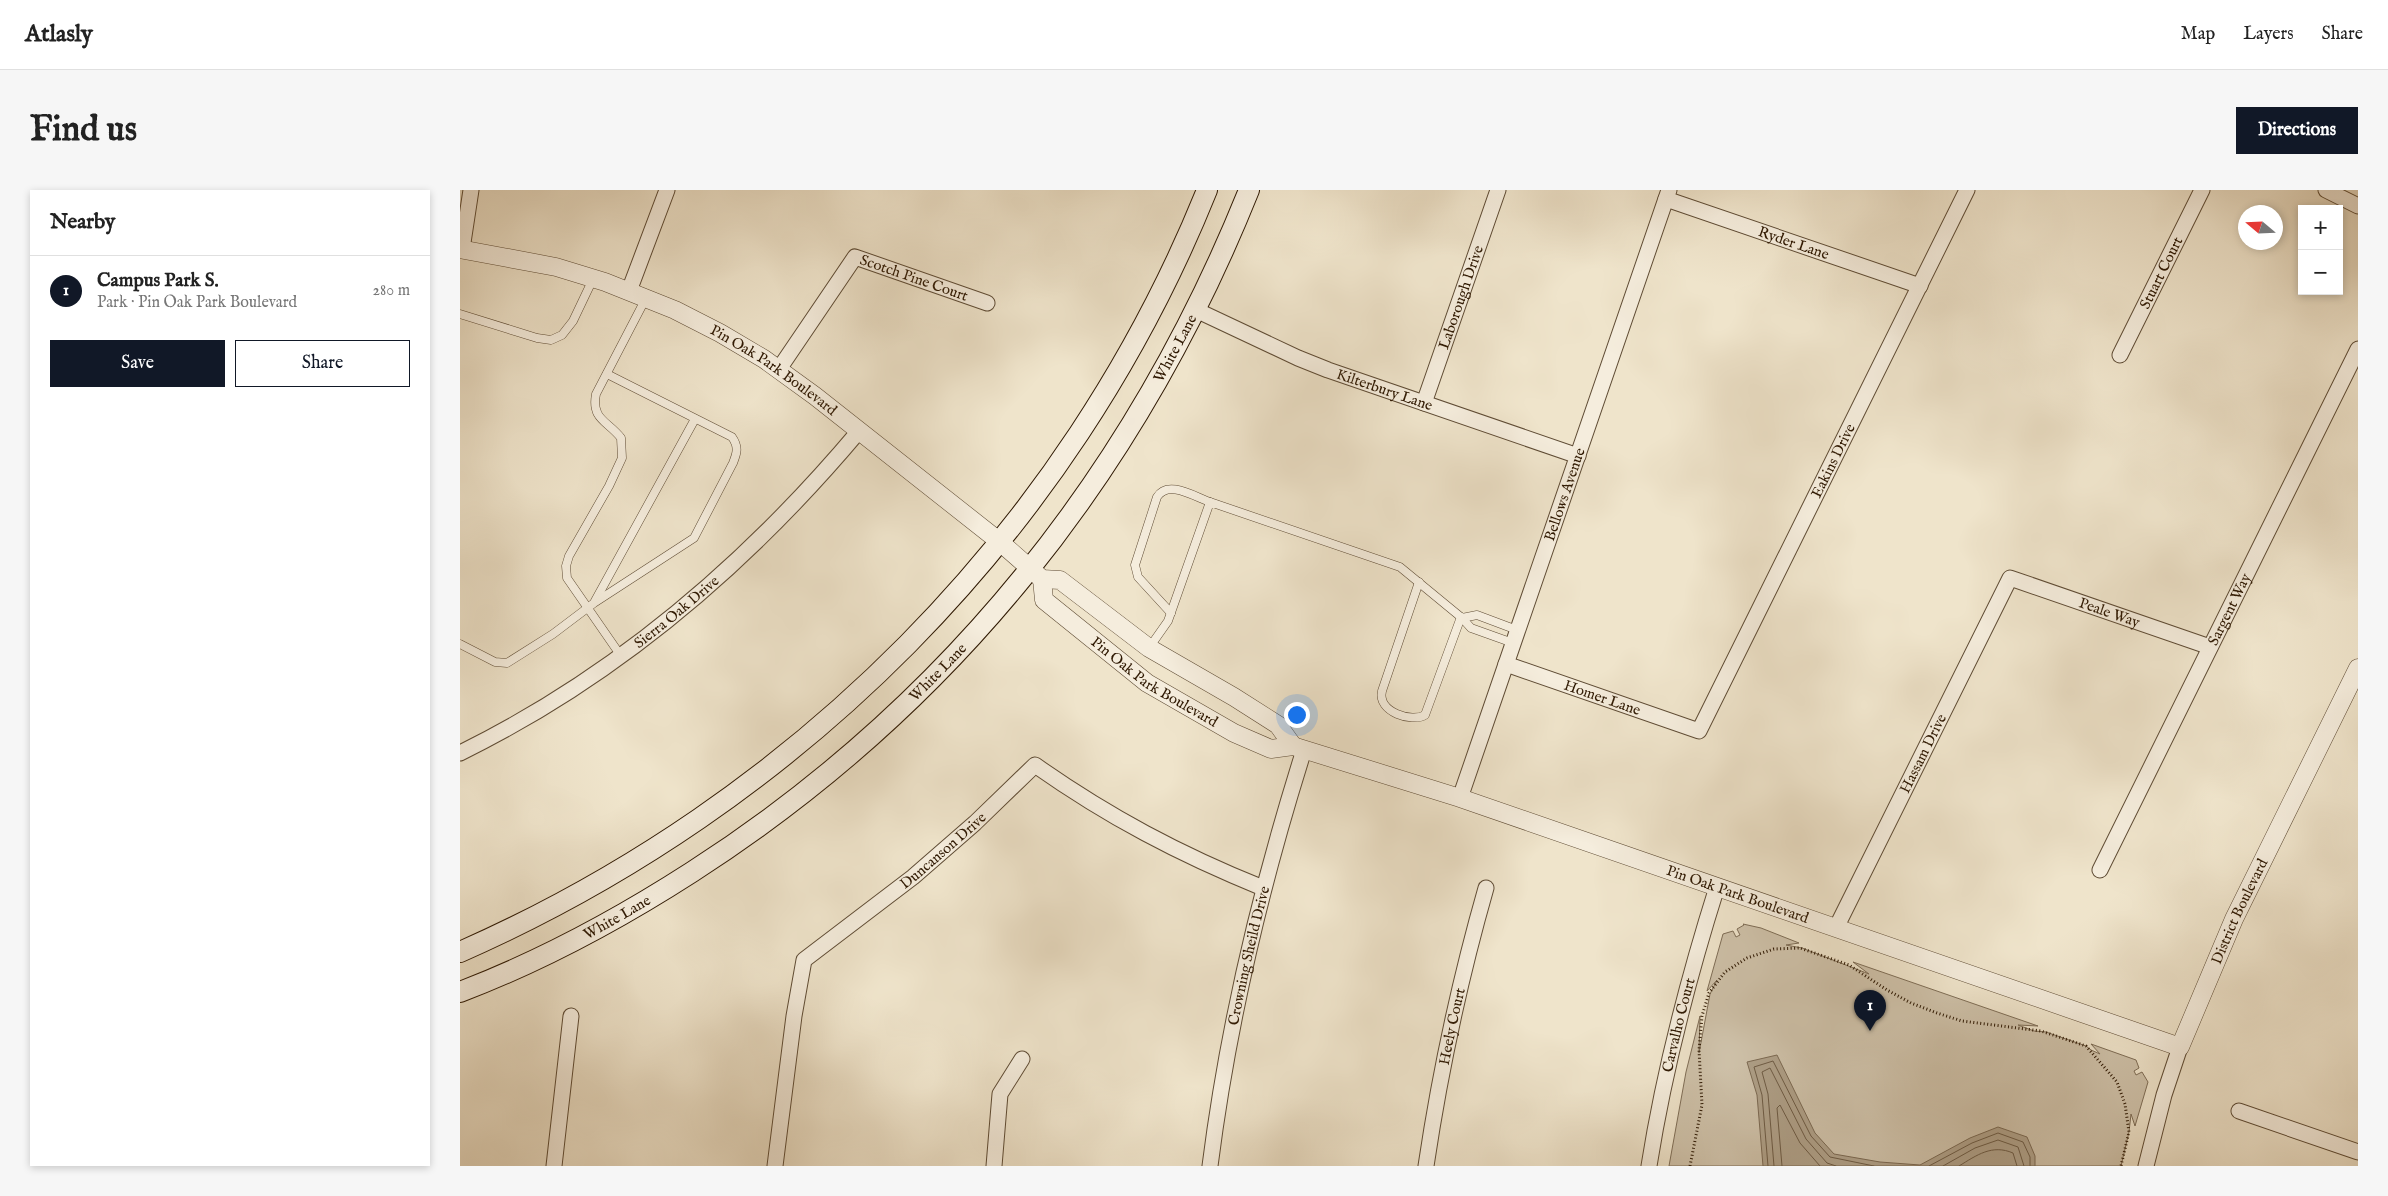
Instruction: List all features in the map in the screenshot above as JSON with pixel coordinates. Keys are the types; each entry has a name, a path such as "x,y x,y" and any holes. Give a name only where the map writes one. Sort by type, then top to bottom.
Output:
{"main road":[{"path":"460,952 570,900 634,863 696,823 814,733 904,649 955,595 1000,542 1045,483 1112,380 1165,283 1207,190"},
{"name":"White Lane","path":"460,992 534,960 600,926 664,890 727,850 787,806 844,760 928,682 985,622 1036,574 1143,407 1196,310 1227,243 1248,190"}],"street":[{"path":"461,249 471,190"},
{"path":"629,291 667,190"},
{"name":"Laborough Drive","path":"1424,403 1498,190"},
{"name":"Eakins Drive","path":"1699,731 1968,190"},
{"name":"Stuart Court","path":"2120,355 2202,190"},
{"path":"2326,190 2358,206"},
{"name":"Ryder Lane","path":"1668,194 1920,286"},
{"name":"Bellows Avenue","path":"1460,798 1668,194"},
{"name":"Pin Oak Park Boulevard","path":"461,249 540,264 593,279 646,298 720,333 779,369 1000,542 1036,574 1060,580 1149,648 1234,696 1278,725 1299,748"},
{"name":"Scotch Pine Court","path":"779,369 856,257 987,303"},
{"name":"Kilterbury Lane","path":"1196,310 1298,358 1578,456"},
{"name":"Sargent Way","path":"2100,870 2210,647 2354,366 2358,349"},
{"name":"Sierra Oak Drive","path":"460,753 537,711 621,656 686,606 734,564 823,473 859,431"},
{"name":"Pin Oak Park Boulevard","path":"1036,574 1044,600 1146,683 1234,733 1271,750 1299,748 1460,798 2180,1047"},
{"name":"Peale Way","path":"2010,578 2210,647"},
{"name":"Hassam Drive","path":"1836,928 2010,578"},
{"name":"Homer Lane","path":"1506,664 1699,731"},
{"name":"District Boulevard","path":"2146,1166 2164,1095 2180,1047 2234,919 2352,696 2358,668"},
{"name":"Crowning Sheild Drive","path":"1210,1166 1228,1047 1262,888 1299,748"},
{"name":"Duncanson Drive","path":"776,1166 793,1026 804,960 913,877 975,823 1035,764 1111,816 1165,845 1262,888"},
{"name":"Carvalho Court","path":"1649,1166 1675,1032 1717,887"},
{"name":"Heely Court","path":"1426,1166 1444,1054 1465,962 1486,888"},
{"path":"554,1166 571,1016"},
{"path":"994,1166 1000,1094 1022,1059"},
{"path":"2239,1111 2358,1152"}],"lane":[{"path":"460,314 537,338 551,340 562,335 573,321 593,279"},
{"path":"621,656 591,606 567,578 566,566 569,556 609,486 622,458 621,438 596,414 596,394 646,298"},
{"path":"460,644 495,662 507,663 694,538 738,450 732,437 606,374"},
{"path":"591,606 695,419"},
{"path":"1171,613 1138,577 1135,565 1157,498 1165,490 1172,488 1400,567 1461,617 1471,628 1515,636"},
{"path":"1149,648 1171,613 1210,502"},
{"path":"1419,582 1382,691 1382,704 1387,710 1414,718 1420,718 1425,715 1461,617"},
{"path":"1461,617 1477,615 1515,636"}],"path":[{"path":"1690,1166 1702,1105 1699,1050 1702,1016 1709,993 1726,972 1747,958 1774,949 1800,948 1849,965 1886,990 1911,1003 1937,1013 1962,1021 2041,1031 2086,1046 2102,1061 2117,1082 2125,1104 2129,1132 2121,1166"}],"shaded area":[{"path":"1743,924 1761,928 1799,943 1786,945 1802,948 1869,974 1853,962 2038,1026 2018,1025 2034,1031 2046,1032 2086,1046 2100,1054 2091,1044 2136,1060 2139,1068 2134,1071 2136,1075 2142,1072 2148,1082 2135,1126 2131,1114 2121,1166 1669,1166 1686,1072 1700,1016 1699,1053 1710,994 1717,980 1707,991 1723,934 1733,931 1736,937 1740,935 1737,929"}],"water":[{"path":"1777,1055 1815,1133 1834,1154 1880,1162 1920,1165 1970,1138 1998,1127 2027,1137 2035,1156 2035,1166 1763,1166 1757,1095 1747,1062"}],"place":[{"name":"Campus Park S.","path":"1870,1031"}]}
